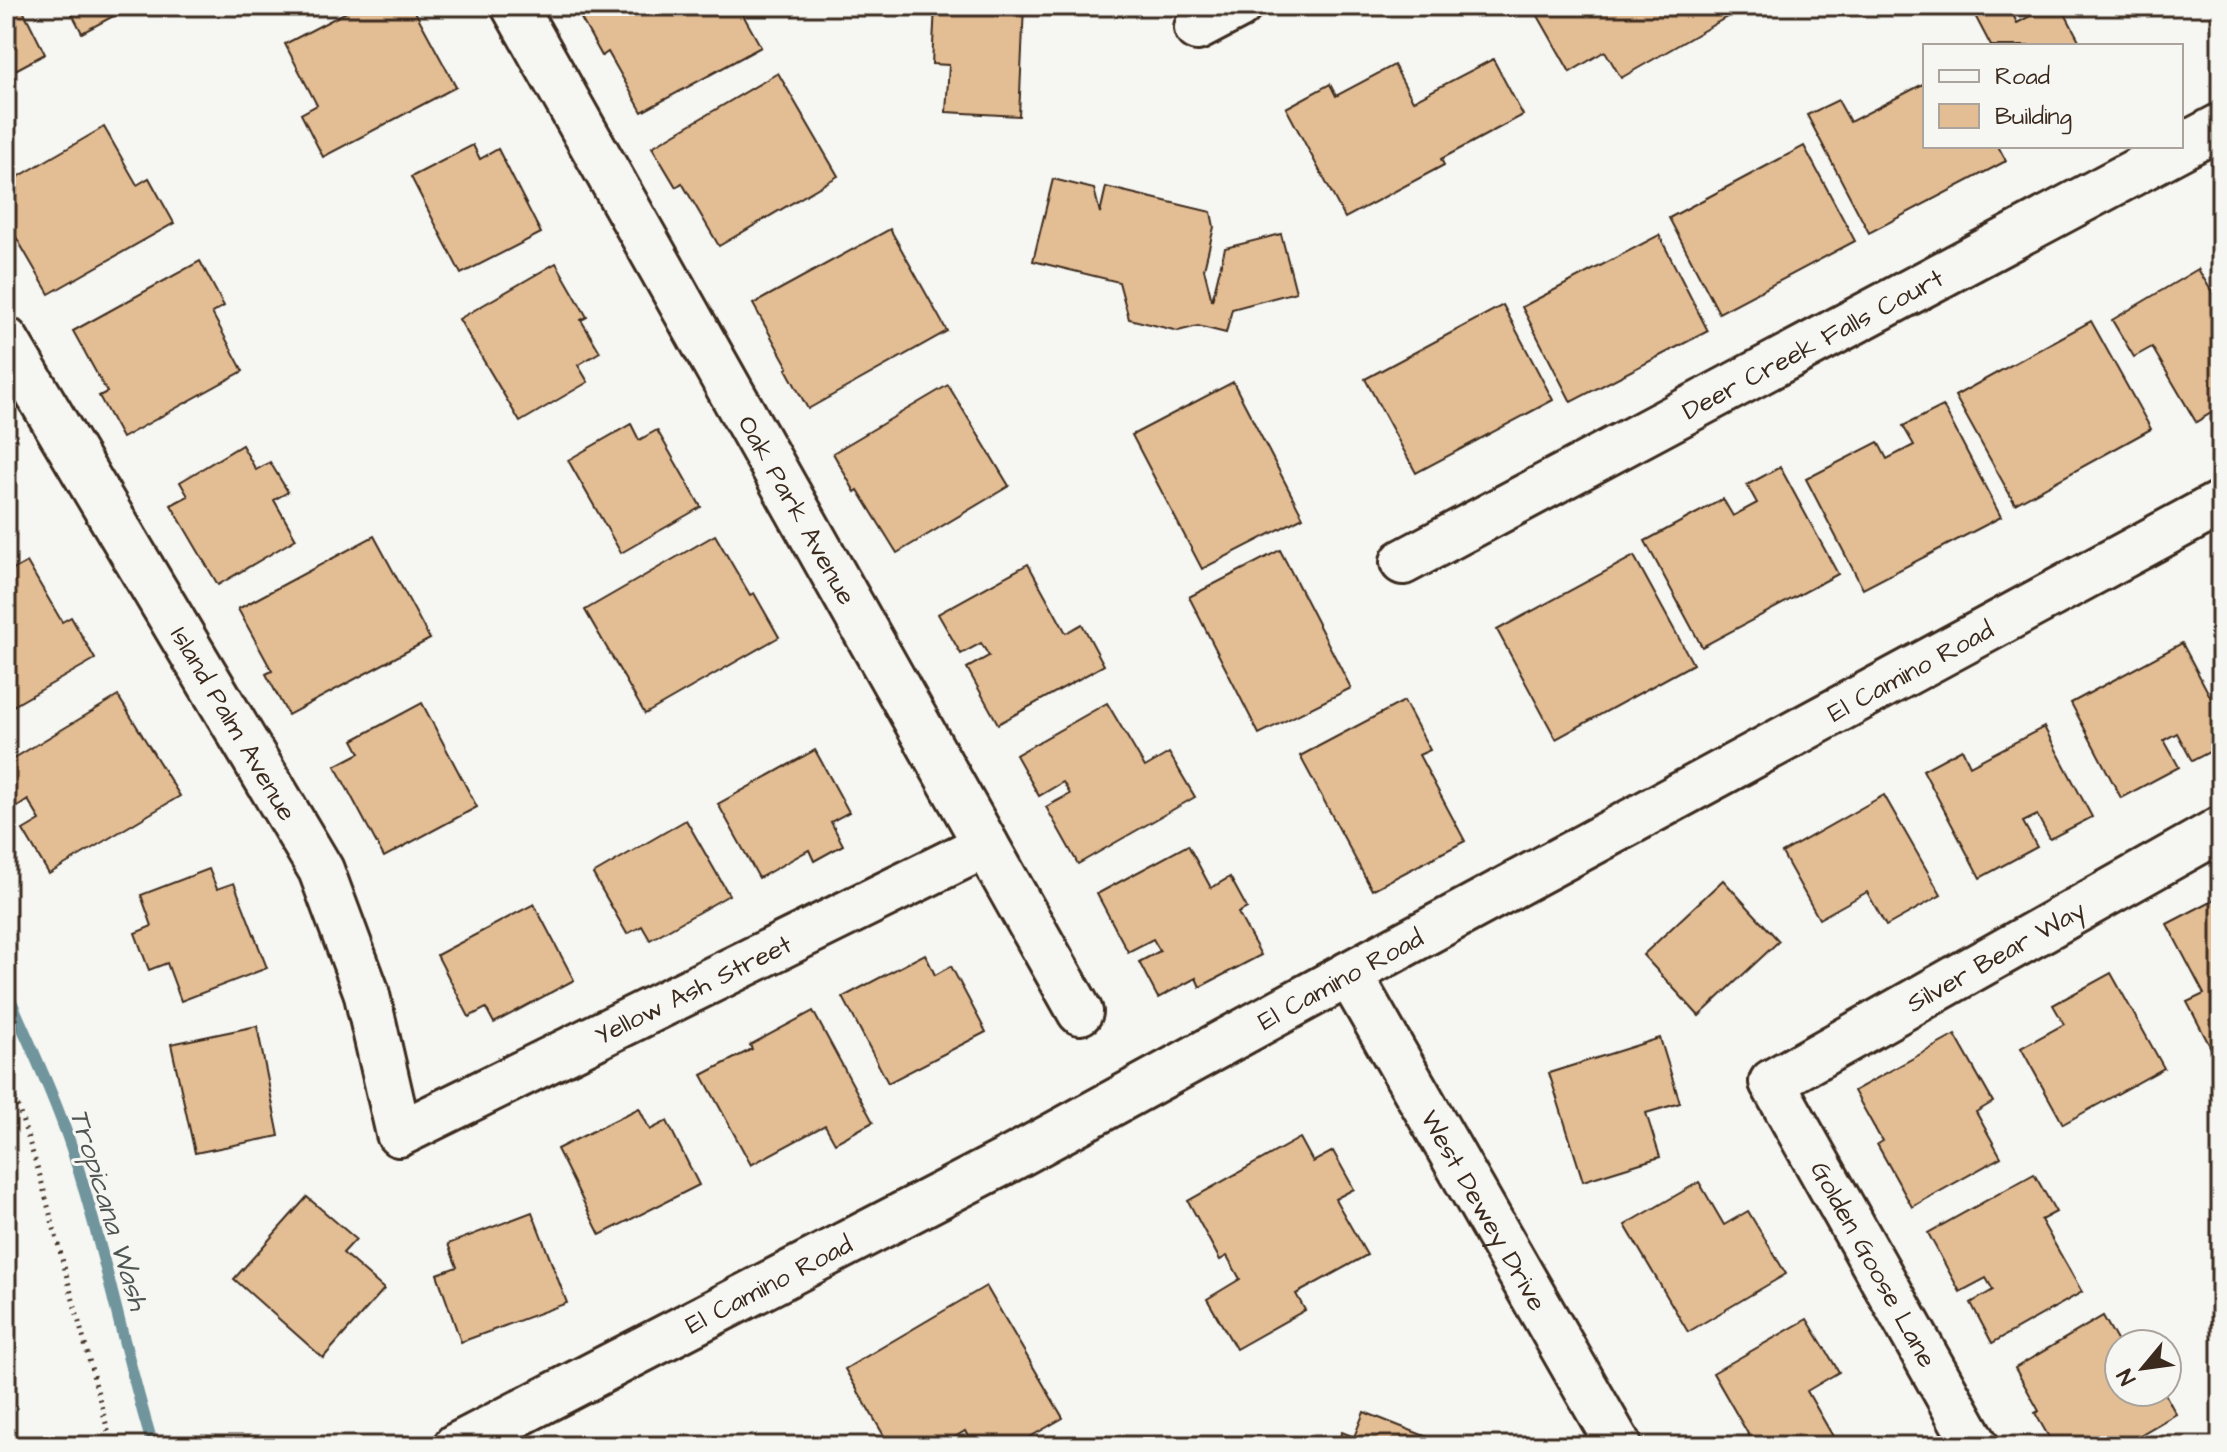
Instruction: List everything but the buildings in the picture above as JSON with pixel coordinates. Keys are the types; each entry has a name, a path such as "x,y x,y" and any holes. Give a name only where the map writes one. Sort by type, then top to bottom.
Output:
{"street":[{"name":"Oak Park Avenue","path":"514,6 1080,1012"},
{"path":"1197,28 1239,6"},
{"name":"Deer Creek Falls Court","path":"2183,146 2221,126"},
{"name":"Deer Creek Falls Court","path":"1403,562 2180,148"},
{"name":"Island Palm Avenue","path":"6,340 321,870 366,991 399,1134"},
{"name":"El Camino Road","path":"456,1446 1014,1157 2221,503"},
{"name":"Silver Bear Way","path":"1772,1082 2221,829"},
{"name":"Yellow Ash Street","path":"399,1134 986,845"},
{"name":"West Dewey Drive","path":"1349,974 1619,1446"},
{"name":"Golden Goose Lane","path":"1772,1082 1976,1446"}],"path":[{"path":"6,1076 40,1176 112,1446"}],"waterway":[{"name":"Tropicana Wash","path":"6,990 72,1149 153,1446"}]}
